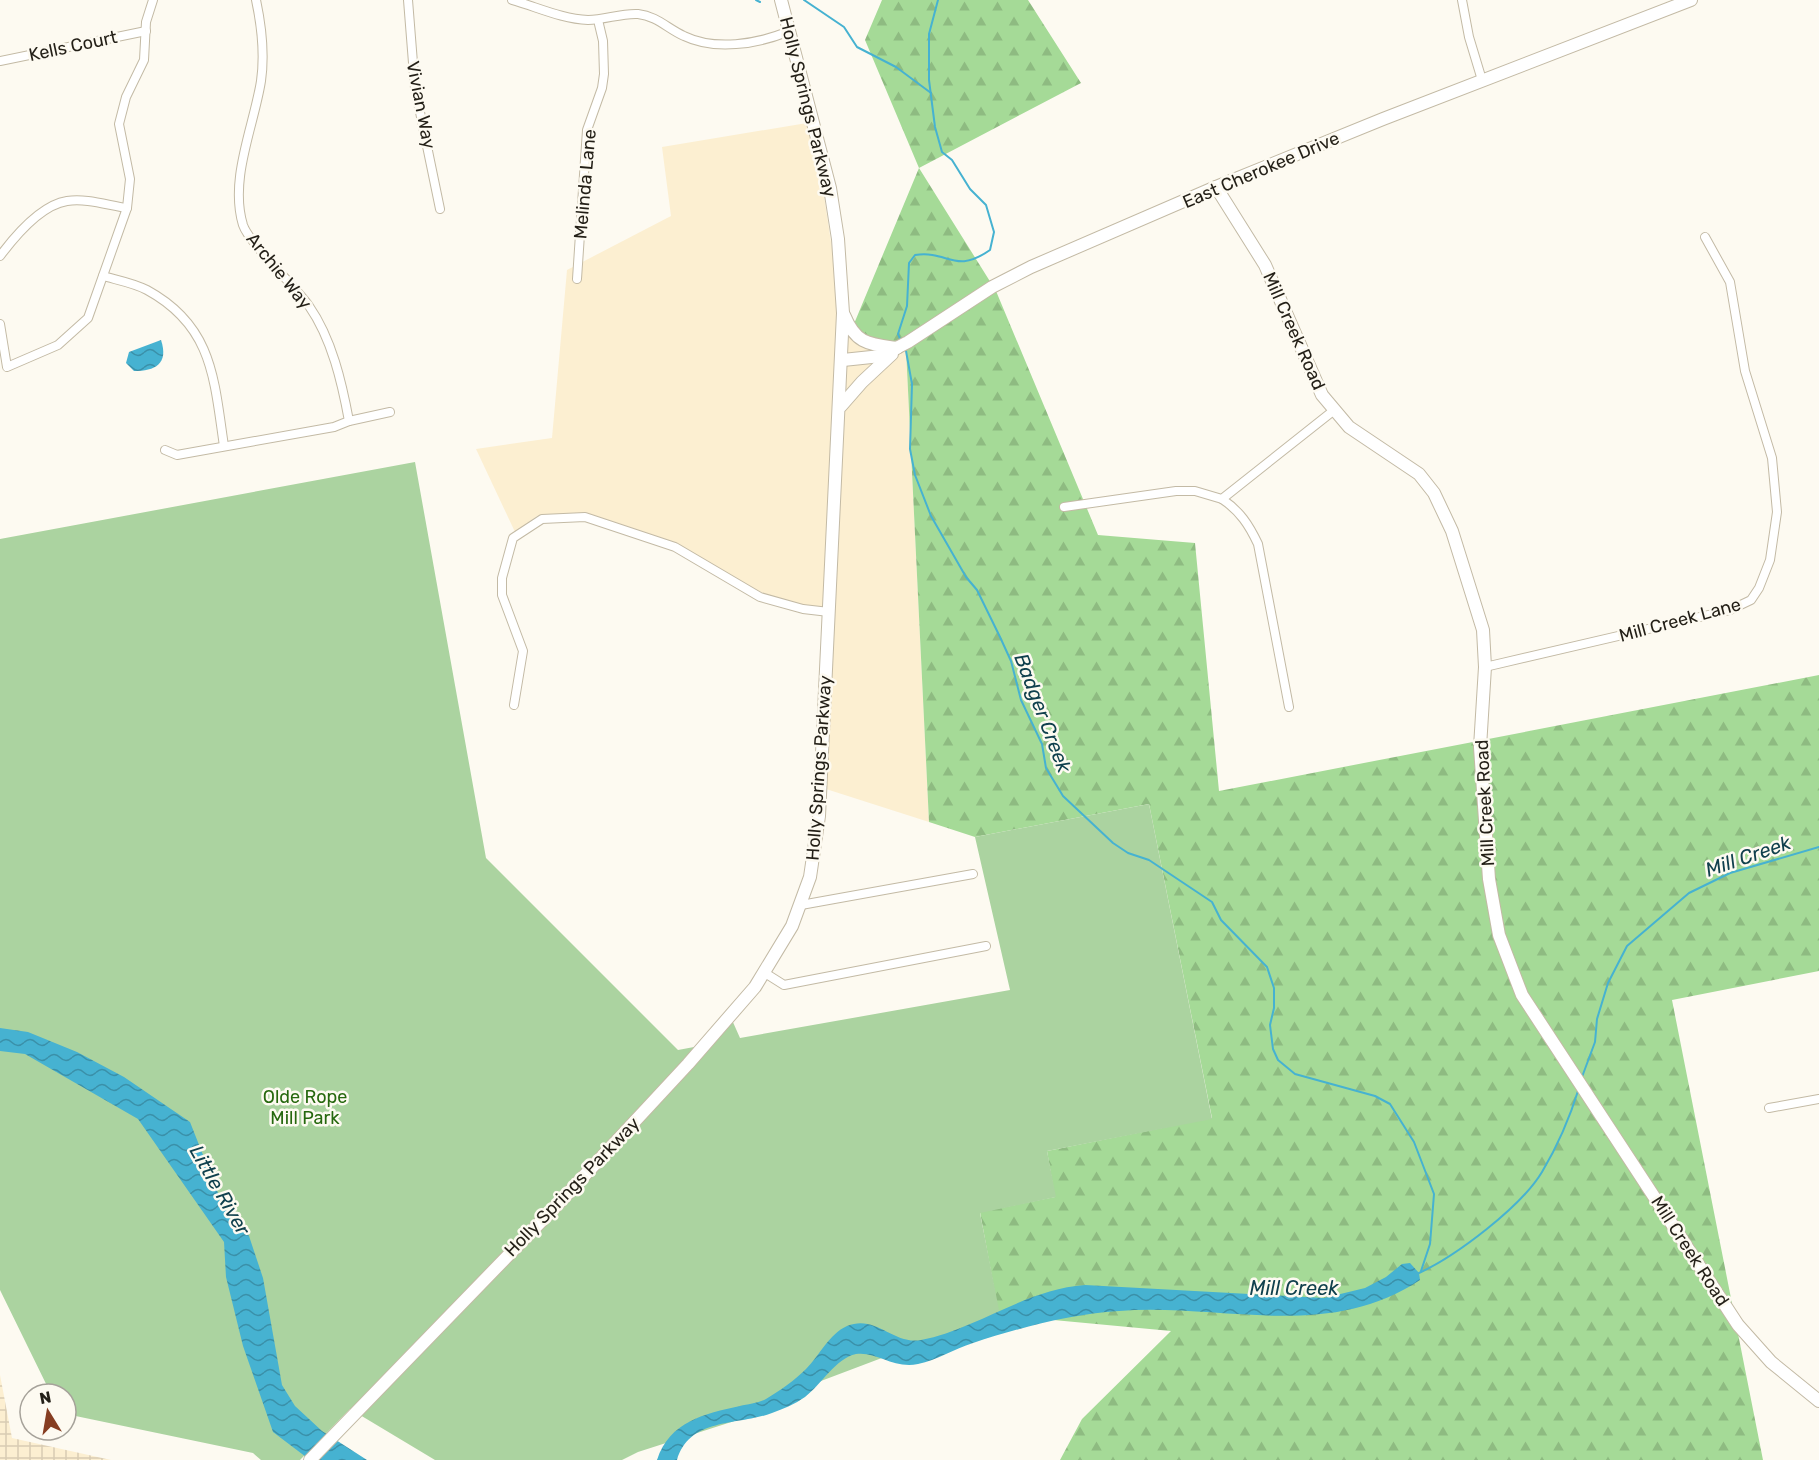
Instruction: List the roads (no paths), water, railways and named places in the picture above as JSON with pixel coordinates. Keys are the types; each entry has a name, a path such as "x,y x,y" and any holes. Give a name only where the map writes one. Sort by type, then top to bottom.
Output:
{"street":[{"path":"0,324 7,367 57,345 88,318 127,208 130,179 119,124 126,97 144,60 146,31 153,0"},
{"name":"Archie Way","path":"256,0 264,37 261,81 242,170 240,206 244,227 310,307 338,371 350,421"},
{"name":"Vivian Way","path":"408,0 415,88 440,209"},
{"path":"512,0 574,19 598,20 628,14 648,16 686,37 718,44 751,42 788,32"},
{"name":"Holly Springs Parkway","path":"310,1460 688,1064 765,973 801,905 814,860 818,827 841,406 843,313 838,239 830,189 814,119 788,32 781,0"},
{"path":"1462,0 1469,37 1482,80"},
{"name":"East Cherokee Drive","path":"843,360 871,359 897,348 992,287 1031,267 1216,188 1482,80 1691,0"},
{"name":"Melinda Lane","path":"578,279 587,130 602,88 604,74 603,41 598,20"},
{"name":"Kells Court","path":"0,61 146,31"},
{"name":"Mill Creek Road","path":"1216,188 1265,265 1311,374 1333,411 1349,426 1419,474 1434,493 1452,531 1483,630 1485,667 1480,747 1489,879 1499,935 1522,995 1738,1325 1771,1362 1819,1401"},
{"path":"0,256 10,242 46,209 64,201 80,200 127,208"},
{"name":"Mill Creek Lane","path":"1485,667 1730,610 1751,600 1760,588 1770,560 1777,512 1772,458 1745,371 1730,282 1705,237"},
{"path":"103,276 145,289 175,308 193,327 207,351 224,446"},
{"path":"843,313 850,328 866,344 897,348"},
{"path":"841,406 897,348"},
{"path":"1222,499 1333,411"},
{"path":"165,450 177,455 334,427 390,412"},
{"path":"1064,507 1176,491 1195,491 1222,499 1234,507 1247,522 1258,544 1289,707"},
{"path":"514,705 523,651 502,595 502,578 513,538 542,519 585,517 658,540 675,547 760,597 803,609 829,612"},
{"path":"801,905 973,874"},
{"path":"765,973 784,985 986,946"},
{"path":"1769,1108 1819,1099"}],"water":[{"path":"161,340 162,360 154,368 134,371 126,363 129,352"},
{"path":"0,1028 28,1032 77,1052 124,1077 190,1122 218,1193 249,1236 263,1278 282,1385 295,1406 322,1431 367,1460 310,1460 273,1432 243,1346 226,1277 224,1242 138,1119 25,1054 0,1051"},
{"path":"1410,1263 1419,1273 1420,1280 1385,1299 1348,1310 1311,1315 1273,1316 1157,1310 1119,1311 1045,1322 966,1345 918,1364 901,1364 871,1355 856,1354 842,1361 811,1392 793,1404 759,1417 717,1425 704,1430 693,1436 683,1446 677,1460 657,1460 670,1436 679,1428 701,1416 766,1399 806,1369 835,1334 857,1323 876,1326 902,1338 921,1340 942,1335 1042,1294 1085,1285 1324,1298 1365,1288 1386,1277 1402,1264"}],"waterway":[{"path":"756,0 760,2"},
{"path":"804,0 844,27 857,47 896,67 931,93"},
{"name":"Badger Creek","path":"900,339 898,334 907,306 909,263 915,255 927,254 968,261 990,250 994,232 986,205 970,189 952,160 942,152 935,127 929,80 929,34 938,0"},
{"name":"Badger Creek","path":"906,351 912,384 910,449 915,475 931,516 966,577 977,590 1011,661 1021,700 1042,744 1046,768 1063,796 1113,843 1128,853 1149,860 1212,902 1221,920 1267,967 1274,988 1274,1008 1270,1025 1273,1049 1278,1060 1295,1074 1375,1096 1390,1104 1414,1142 1434,1194 1430,1244 1421,1271"},
{"name":"Mill Creek","path":"1582,1077 1595,1042 1597,1019 1608,983 1627,946 1689,893 1730,873 1819,847"},
{"name":"Mill Creek","path":"1419,1273 1469,1243 1504,1215 1532,1186 1558,1142 1579,1088"}],"park label":[{"name":"Olde Rope Mill Park","path":"305,1107"}],"water label":[{"name":"Little River","path":"220,1190"}]}
